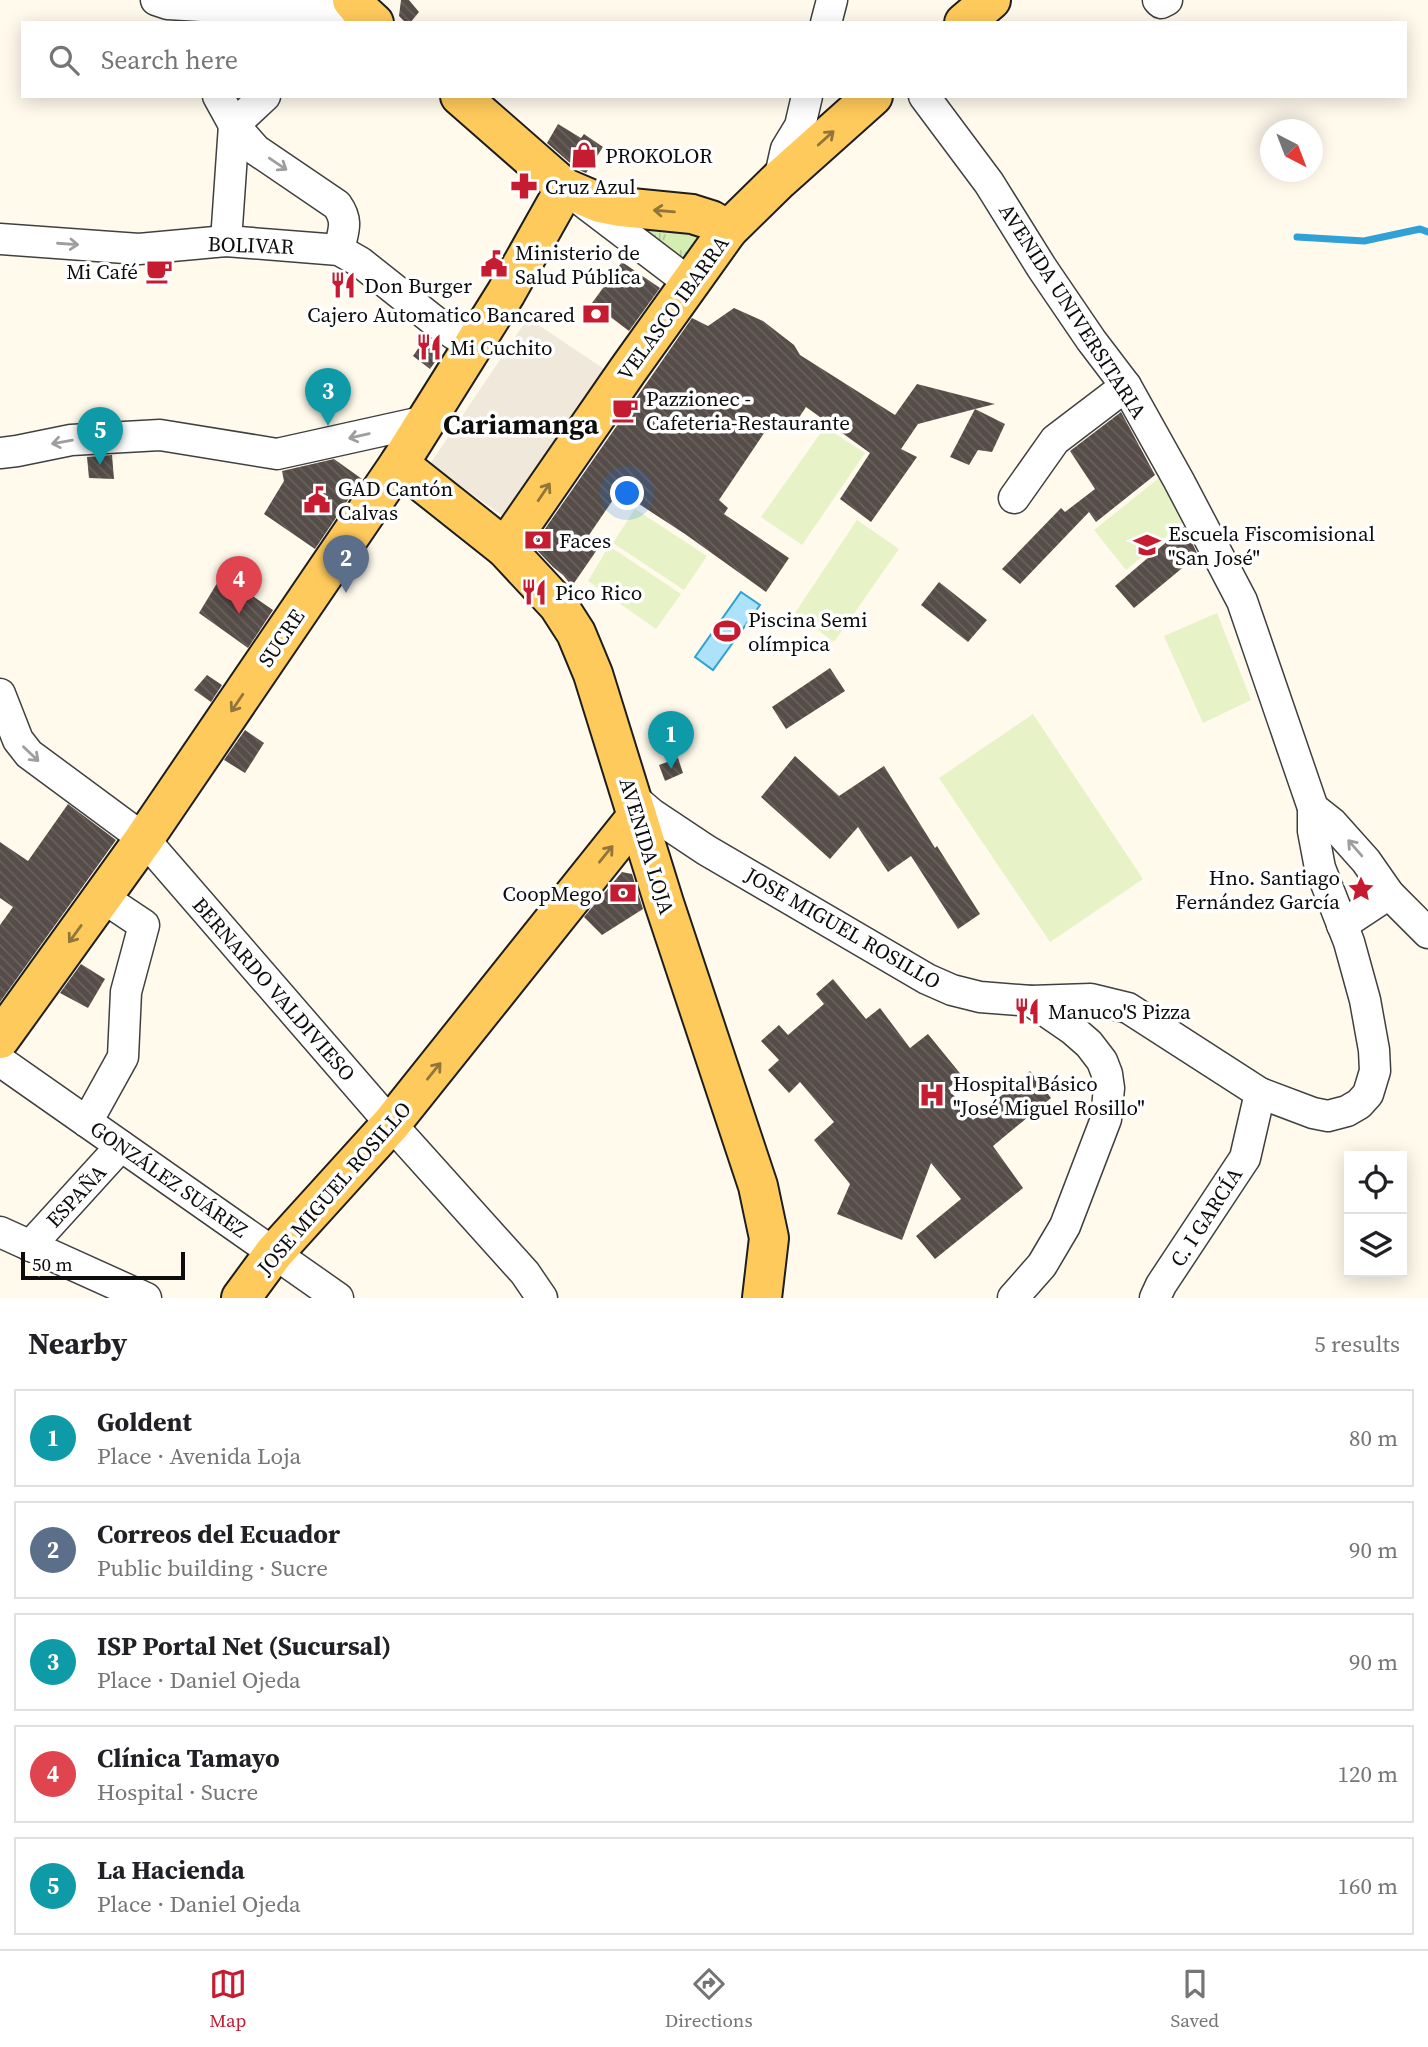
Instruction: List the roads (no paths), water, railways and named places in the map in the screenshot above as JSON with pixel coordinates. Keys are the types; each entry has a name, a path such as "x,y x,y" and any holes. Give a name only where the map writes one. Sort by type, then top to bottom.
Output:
{"main road":[{"path":"966,21 991,0"},
{"path":"462,98 565,188 600,203 692,214 711,220 728,230"},
{"name":"VELASCO IBARRA","path":"505,548 728,230 871,98"},
{"name":"SUCRE","path":"0,1039 144,839 399,464 512,284 565,188"},
{"name":"AVENIDA LOJA","path":"399,464 505,548 558,605 576,632 593,674 758,1186 769,1238 762,1298"},
{"name":"JOSE MIGUEL ROSILLO","path":"240,1298 274,1253 391,1124 638,819"}],"street":[{"path":"827,21 832,0"},
{"path":"1158,0 1161,3 1167,0"},
{"path":"167,9 314,17 340,10 363,12"},
{"path":"219,98 234,125 256,149 337,205 344,215 339,250"},
{"path":"226,241 234,125 263,98"},
{"path":"779,180 786,149 800,126 807,98"},
{"name":"AVENIDA UNIVERSITARIA","path":"925,98 989,183 1056,289 1126,386 1242,601 1313,808 1313,831 1320,868 1342,925"},
{"path":"565,188 691,284"},
{"name":"BOLIVAR","path":"0,239 139,249 226,241 339,250 360,262 437,323 472,346"},
{"path":"1014,498 1055,440 1126,386"},
{"path":"0,453 71,440 160,435 277,454 426,421"},
{"name":"BERNARDO VALDIVIESO","path":"0,694 18,740 29,754 144,839 391,1124 525,1273 542,1298"},
{"path":"1313,808 1332,822 1366,861 1389,894 1428,933"},
{"name":"JOSE MIGUEL ROSILLO","path":"638,819 652,814 706,850 927,979 952,990 980,997 1031,1001 1091,999 1128,1008 1260,1093 1328,1116 1347,1111 1359,1104 1368,1094 1375,1071 1365,1000 1342,925"},
{"path":"638,819 677,854 717,880 920,994 943,1000 980,997"},
{"path":"1342,925 1389,894"},
{"path":"88,1122 123,1057 126,992 144,925 102,897"},
{"path":"1013,1298 1042,1265 1065,1226 1106,1119 1109,1088 1102,1061 1089,1044 1031,1001"},
{"name":"GONZÁLEZ SUÁREZ","path":"0,1061 338,1298"},
{"name":"C. I GARCÍA","path":"1155,1298 1245,1158 1260,1093"},
{"name":"ESPAÑA","path":"30,1245 121,1146"},
{"path":"0,1232 146,1298"}],"water":[{"name":"Piscina Semi olímpica","path":"741,592 760,605 713,670 695,657"}],"waterway":[{"path":"1297,237 1364,241 1420,229 1428,232"}],"place":[{"name":"PROKOLOR","path":"584,155"},
{"name":"Cruz Azul","path":"524,186"},
{"name":"Ministerio de Salud Pública","path":"494,264"},
{"name":"Mi Café","path":"159,271"},
{"name":"Don Burger","path":"343,285"},
{"name":"Cajero Automatico Bancared","path":"596,314"},
{"name":"Mi Cuchito","path":"429,347"},
{"name":"Pazzionec - Cafeteria-Restaurante","path":"625,410"},
{"name":"ISP Portal Net (Sucursal)","path":"328,426"},
{"name":"La Hacienda","path":"100,465"},
{"name":"GAD Cantón Calvas","path":"317,500"},
{"name":"Faces","path":"538,540"},
{"name":"Escuela Fiscomisional \"San José\"","path":"1147,545"},
{"name":"Pico Rico","path":"534,592"},
{"name":"Correos del Ecuador","path":"346,593"},
{"name":"Clínica Tamayo","path":"239,614"},
{"name":"Piscina Semi olímpica","path":"727,631"},
{"name":"Goldent","path":"671,769"},
{"name":"Hno. Santiago Fernández García","path":"1361,889"},
{"name":"CoopMego","path":"623,893"},
{"name":"Manuco'S Pizza","path":"1027,1011"},
{"name":"Hospital Básico \"José Miguel Rosillo\"","path":"932,1095"}],"district":[{"name":"Cariamanga","path":"521,424"}]}
